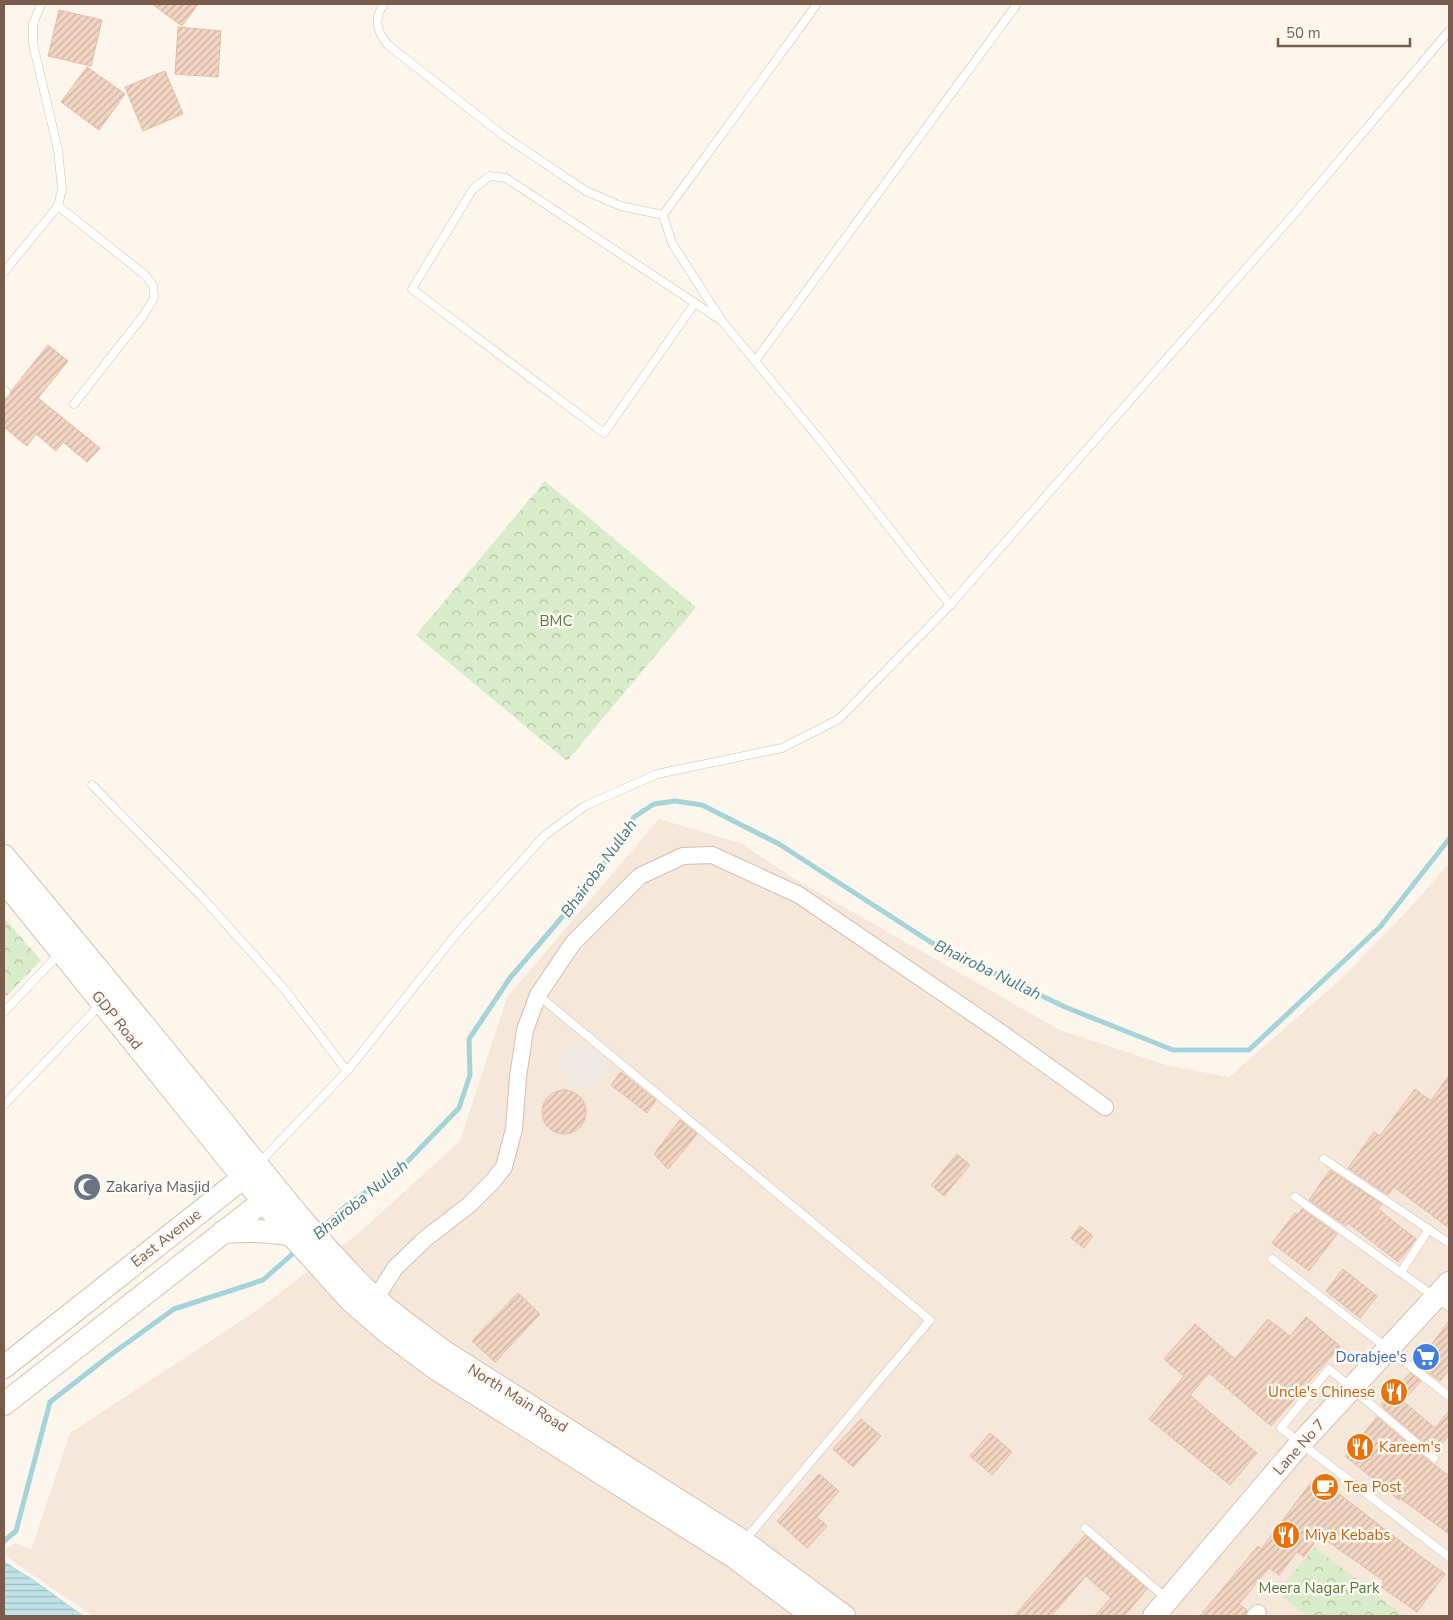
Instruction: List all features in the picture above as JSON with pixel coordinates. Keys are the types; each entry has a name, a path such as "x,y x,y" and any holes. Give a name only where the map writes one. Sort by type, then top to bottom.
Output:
{"main road":[{"name":"North Main Road","path":"4,856 233,1134 243,1168 270,1195 297,1232 364,1296 399,1318 446,1353 744,1542 844,1616"},
{"name":"GDP Road","path":"4,881 61,953 243,1168"},
{"name":"East Avenue","path":"4,1367 99,1292 243,1168"},
{"name":"East Avenue","path":"4,1404 270,1195"},
{"name":"East Avenue","path":"222,1232 256,1230 297,1232"},
{"name":"North Main Road","path":"364,1296 388,1333 435,1368 734,1557 813,1616"},
{"name":"Lane No 7","path":"1161,1608 1300,1444 1389,1348 1445,1296"}],"street":[{"path":"364,1296 425,1239 469,1205 504,1167 514,1129 518,1077 525,1030 538,995 572,943 640,876 683,856 712,855 798,895 996,1029 1105,1106"}],"lane":[{"path":"4,272 58,206 62,189 58,150 33,44 33,24 41,4"},
{"path":"384,4 377,23 379,35 388,45 504,136 586,191 621,206 663,215"},
{"path":"663,215 817,4"},
{"path":"755,361 1017,4"},
{"path":"243,1168 347,1071 457,933 546,835 585,806 657,774 782,748 839,719 950,605 1294,214 1449,31"},
{"path":"694,303 604,433 412,289 473,189 490,176 506,178 722,321"},
{"path":"58,206 144,274 153,285 154,298 143,316 74,404"},
{"path":"663,215 672,243 722,321 821,441 950,605"},
{"path":"4,259 11,264"},
{"path":"92,785 201,896 285,990 347,1071"},
{"path":"4,1012 61,953"},
{"path":"538,995 930,1320 744,1542"},
{"path":"4,1105 103,1003"},
{"path":"1324,1159 1449,1243"},
{"path":"1295,1197 1401,1272 1445,1296"},
{"path":"1401,1272 1429,1229"},
{"path":"1272,1259 1449,1396"},
{"path":"1352,1388 1434,1458"},
{"path":"1300,1444 1449,1557"},
{"path":"1085,1528 1161,1608"}],"shaded area":[{"path":"659,819 741,843 793,878 1060,1030 1170,1066 1229,1077 1340,980 1409,909 1449,863 1449,1616 93,1616 4,1555 4,1550 16,1543 31,1550 70,1433 253,1313 360,1232 460,1141 507,997"},
{"path":"587,1043 599,1049 604,1056 604,1074 599,1081 592,1086 579,1087 571,1084 564,1077 561,1061 564,1053 571,1046"}],"green space":[{"name":"BMC","path":"545,481 696,607 567,761 416,635"},
{"path":"4,918 41,960 4,999"},
{"name":"Meera Nagar Park","path":"1315,1547 1404,1616 1307,1616 1277,1592"}],"water":[{"path":"4,1562 33,1580 83,1616 4,1616"}],"building":[{"path":"152,4 198,4 182,26"},
{"path":"59,10 102,20 91,66 48,56"},
{"path":"178,27 221,31 218,77 175,74"},
{"path":"87,67 125,94 99,130 61,102"},
{"path":"165,71 183,114 143,131 125,87"},
{"path":"48,345 68,361 38,398 100,448 87,462 63,442 56,451 36,434 27,446 4,427 4,400 10,396 11,391"},
{"path":"621,1072 656,1100 647,1113 611,1085"},
{"path":"1449,1075 1449,1228 1394,1187 1388,1195 1348,1168 1374,1132 1380,1136 1415,1089 1431,1101"},
{"path":"564,1090 576,1094 582,1100 586,1112 582,1124 576,1130 564,1134 552,1130 546,1124 542,1112 546,1100 552,1094"},
{"path":"680,1120 697,1134 668,1169 654,1154"},
{"path":"957,1154 970,1165 944,1196 931,1185"},
{"path":"1330,1170 1382,1204 1378,1209 1416,1239 1398,1262 1348,1223 1346,1226 1309,1200"},
{"path":"1302,1209 1337,1234 1309,1271 1272,1243 1295,1213 1298,1215"},
{"path":"1080,1226 1093,1236 1084,1248 1071,1238"},
{"path":"1343,1269 1377,1296 1360,1318 1326,1291"},
{"path":"518,1293 540,1314 495,1362 472,1341"},
{"path":"1306,1317 1340,1346 1271,1426 1209,1373 1190,1395 1257,1453 1230,1485 1149,1419 1184,1376 1164,1359 1195,1324 1235,1359 1268,1319 1290,1336"},
{"path":"1449,1321 1449,1370 1440,1381 1417,1364"},
{"path":"1410,1373 1421,1381 1403,1401 1435,1428 1449,1411 1449,1435 1435,1452 1381,1404 1400,1381 1402,1382"},
{"path":"1377,1417 1449,1476 1449,1534 1400,1498 1399,1500 1345,1456"},
{"path":"861,1419 881,1436 853,1467 833,1449"},
{"path":"990,1433 1012,1452 992,1475 970,1456"},
{"path":"819,1474 839,1491 817,1517 827,1526 807,1548 777,1521"},
{"path":"1316,1476 1445,1574 1417,1612 1380,1586 1384,1581 1320,1536 1304,1557 1297,1552 1279,1575 1269,1568 1239,1604 1247,1610 1245,1616 1200,1616 1258,1546 1261,1549"},
{"path":"1085,1535 1147,1589 1124,1616 1095,1616 1111,1598 1086,1576 1051,1616 1014,1616"}],"waterway":[{"name":"Bhairoba Nullah","path":"318,1231 346,1206 405,1164 459,1108 470,1075 469,1039 510,978 576,901 618,844 634,817 654,804 675,801 702,805 779,844 932,943 1065,1007 1173,1050 1249,1050 1380,927 1449,839"},
{"name":"Bhairoba Nullah","path":"4,1541 16,1531 50,1402 174,1309 263,1280 297,1250"}],"place":[{"name":"Zakariya Masjid","path":"87,1187"},
{"name":"Dorabjee's","path":"1426,1357"},
{"name":"Uncle's Chinese","path":"1394,1392"},
{"name":"Kareem's","path":"1360,1447"},
{"name":"Tea Post","path":"1325,1487"},
{"name":"Miya Kebabs","path":"1286,1535"}]}
